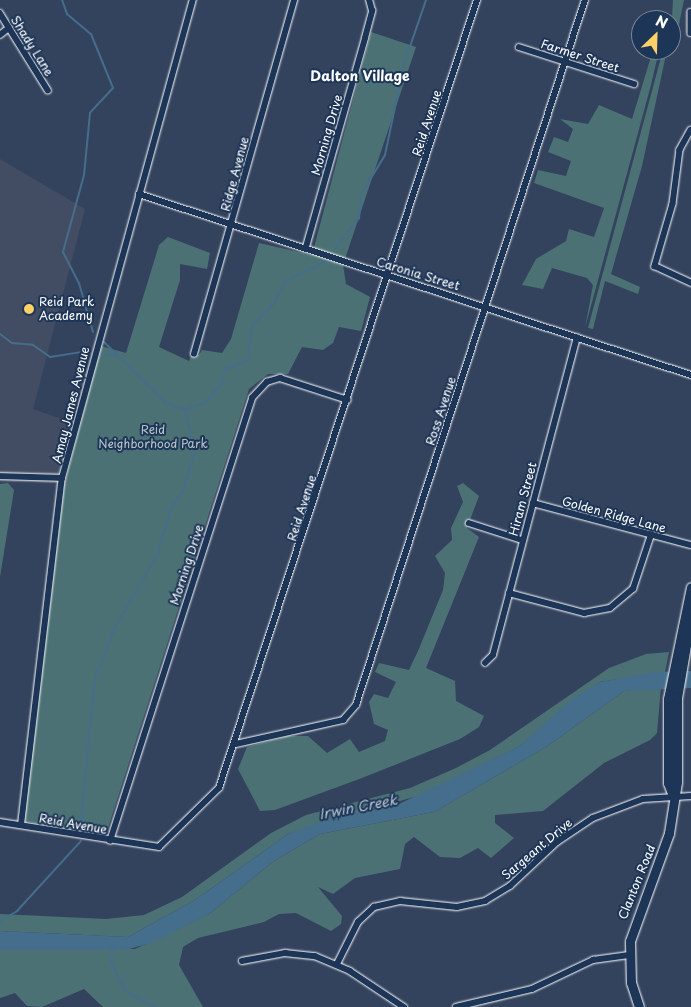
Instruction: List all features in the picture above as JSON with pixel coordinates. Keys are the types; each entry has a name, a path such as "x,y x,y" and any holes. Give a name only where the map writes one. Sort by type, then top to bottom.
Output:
{"main road":[{"name":"Clanton Road","path":"639,1007 629,956 636,917 669,833 673,796 677,782 672,699 691,587"},
{"name":"Clanton Road","path":"678,657 691,616"}],"street":[{"name":"Amay James Avenue","path":"21,825 62,478 193,0"},
{"name":"Ridge Avenue","path":"194,354 294,0"},
{"name":"Morning Drive","path":"306,247 372,11 369,0"},
{"name":"Reid Avenue","path":"0,822 150,848 165,844 219,788 236,744 477,0"},
{"name":"Ross Avenue","path":"236,744 335,722 353,711 585,0"},
{"path":"691,12 691,33"},
{"name":"Shady Lane","path":"0,13 48,90"},
{"path":"0,35 10,28"},
{"name":"Farmer Street","path":"519,47 634,84"},
{"path":"691,130 680,150 673,204 655,266 691,283"},
{"name":"Caronia Street","path":"139,194 306,247 691,375"},
{"name":"Hiram Street","path":"485,663 493,655 577,338"},
{"name":"Morning Drive","path":"110,841 252,398 268,382 280,378 348,400"},
{"path":"0,476 62,478"},
{"name":"Golden Ridge Lane","path":"533,503 691,545"},
{"path":"469,522 522,540"},
{"path":"509,593 584,613 610,608 633,589 651,535"},
{"name":"Sargeant Drive","path":"337,964 358,922 374,907 400,901 457,907 485,901 510,886 557,842 593,818 626,803 673,796 691,796"},
{"path":"242,961 293,953 337,964 404,1007"},
{"path":"456,1007 532,989 593,960 629,956"}],"shaded area":[{"name":"Reid Park Academy","path":"0,159 85,209 33,409 70,422 56,483 0,480"},
{"path":"691,671 691,688 624,691 546,747 434,812 320,834 274,861 209,914 154,942 126,950 0,950 0,931 128,937 195,900 288,834 329,819 399,804 520,746 571,700 600,682 656,672"}],"green space":[{"path":"673,0 684,0 681,15 681,10 672,10"},
{"name":"Reid Neighborhood Park","path":"371,32 416,47 343,265 346,284 370,297 361,331 339,327 333,343 323,350 302,347 288,374 268,374 249,389 107,831 101,834 24,821 64,486 101,346 126,353 159,245 168,237 210,253 207,269 180,264 180,280 159,347 189,361 192,353 199,355 202,350 222,353 231,339 259,243 312,255"},
{"path":"650,60 657,60 585,328 593,285 587,278 552,268 543,289 522,285 536,259 566,241 569,229 594,237 604,208 534,183 538,170 566,176 571,161 548,152 554,137 568,142 573,129 560,119 588,124 599,105 632,119"},
{"path":"660,60 665,60 642,166 611,274 640,287 638,294 605,281 593,329 588,328"},
{"path":"8,483 14,490 0,577 0,484"},
{"path":"463,483 479,496 467,528 479,537 426,668 455,681 456,701 484,716 479,727 460,739 362,778 275,810 260,811 238,769 247,747 288,736 308,736 327,753 350,739 359,752 385,741 388,730 374,724 369,702 374,694 388,698 396,682 375,672 379,663 409,670 418,651 443,590 445,573 435,556 452,540 451,528 463,502 457,486"},
{"path":"669,652 665,672 600,682 520,746 424,794 288,834 195,900 128,937 0,931 0,914 106,919 144,915 182,897 271,833 306,815 410,788 456,768 490,750 609,668 646,654"},
{"path":"661,687 657,733 650,740 604,763 543,811 495,815 495,823 514,838 491,858 478,848 460,858 440,857 414,837 405,844 400,869 355,878 333,894 318,887 342,916 341,924 331,931 296,913 279,914 264,922 198,938 183,947 179,965 203,1007 103,1007 84,989 42,1007 27,1006 15,993 0,998 0,950 135,949 209,914 274,861 320,834 434,812 546,747 624,691"}],"waterway":[{"path":"62,0 67,14 91,34 113,88 90,113 84,175 63,252 79,283 93,332"},
{"path":"335,248 359,218 362,193 385,155 404,64 426,0"},
{"path":"104,342 165,402 185,410 206,402 221,384 225,369 248,360 252,326 274,303 285,281 326,262"},
{"path":"0,334 12,343 33,345 50,357 86,351"},
{"path":"102,354 117,356"},
{"path":"80,830 95,678 116,625 157,556 171,508 183,491 195,451 185,410"},
{"path":"0,921 17,911 81,841"},
{"path":"113,946 111,962 125,991 155,1007"}],"place":[{"name":"Reid Park Academy","path":"29,309"}],"district":[{"name":"Dalton Village","path":"360,76"}],"water label":[{"name":"Irwin Creek","path":"358,807"}]}
